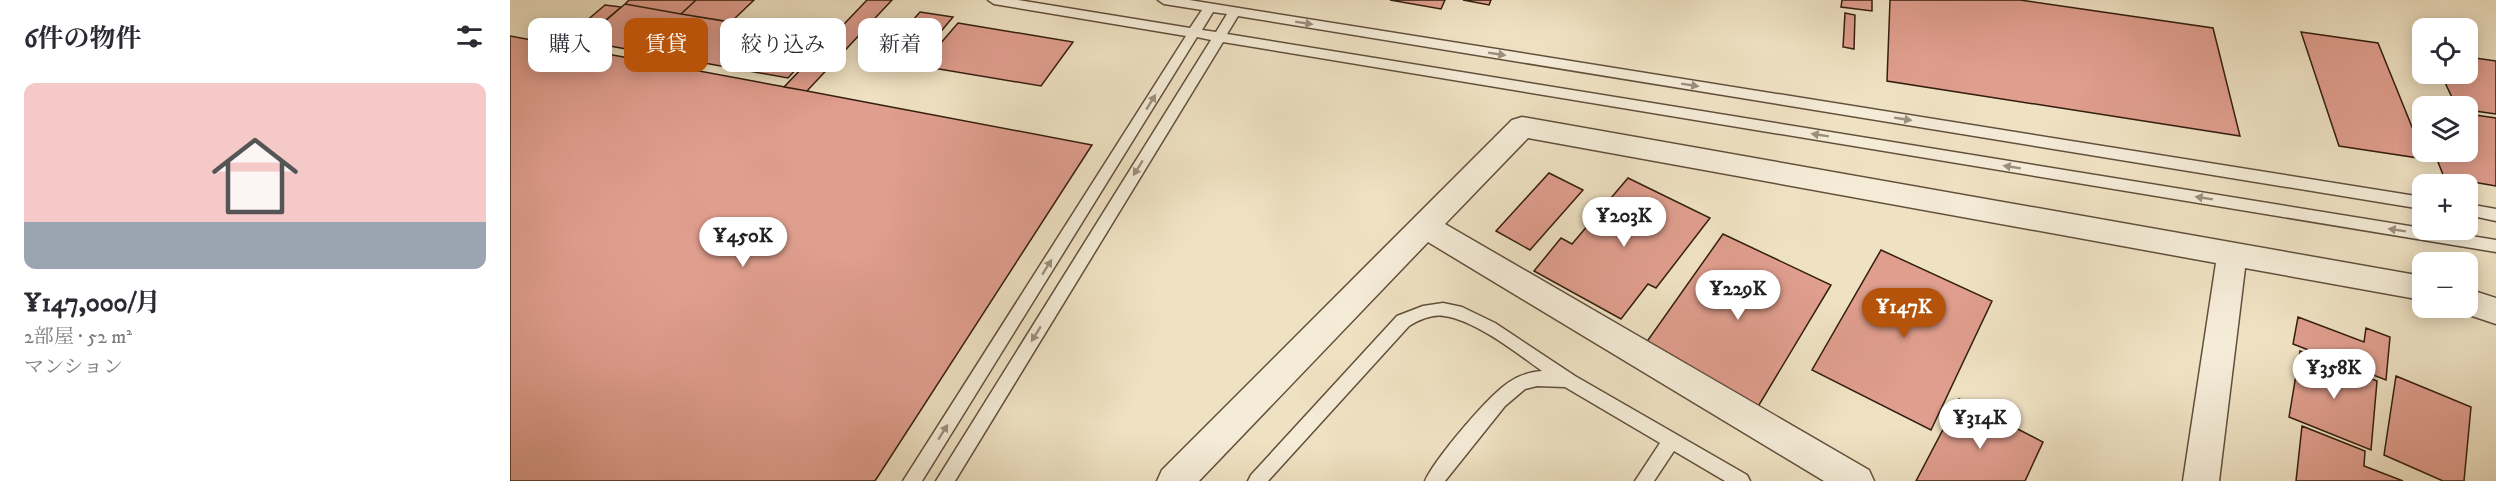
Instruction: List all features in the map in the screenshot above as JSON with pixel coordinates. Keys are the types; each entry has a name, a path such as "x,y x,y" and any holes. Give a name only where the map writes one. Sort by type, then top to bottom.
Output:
{"street":[{"path":"1175,481 1522,128 2412,286"},
{"path":"1426,227 1856,481"},
{"path":"2201,481 2232,255"},
{"path":"2478,305 2496,311"}],"lane":[{"path":"994,0 2496,246"},
{"path":"1164,0 2412,201"},
{"path":"912,481 1210,7"},
{"path":"945,481 1235,11"},
{"path":"2478,212 2496,215"},
{"path":"1257,481 1403,321 1416,314 1445,309 1460,313 1513,342 1569,381 1741,481"},
{"path":"1434,481 1511,388 1534,379 1569,381"},
{"path":"1644,481 1672,439"}],"building":[{"path":"629,0 696,0 681,14 625,4"},
{"path":"696,0 754,0 735,18 720,18 720,20 681,14"},
{"path":"867,0 892,0 875,18 858,18 858,36 846,49 846,22"},
{"path":"1390,0 1445,0 1441,9"},
{"path":"1463,0 1491,0 1489,5"},
{"path":"1842,0 1872,0 1872,11 1841,7"},
{"path":"1890,0 2020,0 2213,28 2240,136 1887,81"},
{"path":"625,4 705,18 624,18 624,49 612,46 612,18 609,18"},
{"path":"605,5 621,7 608,18 590,18"},
{"path":"920,12 953,17 942,30 942,18 915,18"},
{"path":"1845,13 1855,15 1854,49 1843,47"},
{"path":"708,18 720,20 720,66 708,64"},
{"path":"958,23 1073,42 1041,86 942,70 942,42"},
{"path":"2301,32 2378,43 2412,127 2412,157 2339,146"},
{"path":"510,36 528,39 528,72 612,72 612,55 624,57 624,72 704,72 1092,145 875,481 510,481"},
{"path":"2478,58 2496,61 2496,114 2478,111 2478,96 2451,96 2446,84 2478,84"},
{"path":"755,72 794,72 788,78"},
{"path":"798,72 825,72 807,91 784,87"},
{"path":"2478,115 2496,118 2496,186 2478,183 2478,174 2443,174 2438,162 2478,162"},
{"path":"1549,173 1583,190 1530,250 1496,231"},
{"path":"1628,178 1710,218 1656,288 1648,284 1621,319 1534,271 1561,238 1572,244"},
{"path":"1723,234 1831,285 1756,410 1641,350"},
{"path":"1881,250 1992,301 1931,430 1812,370"},
{"path":"2298,317 2364,342 2366,328 2390,337 2386,380 2293,344"},
{"path":"2300,351 2377,381 2371,450 2289,417"},
{"path":"2396,376 2471,407 2464,481 2443,481 2384,455"},
{"path":"1959,399 2043,442 2025,481 1916,481"},
{"path":"2302,426 2365,451 2364,466 2403,481 2296,481"}]}
